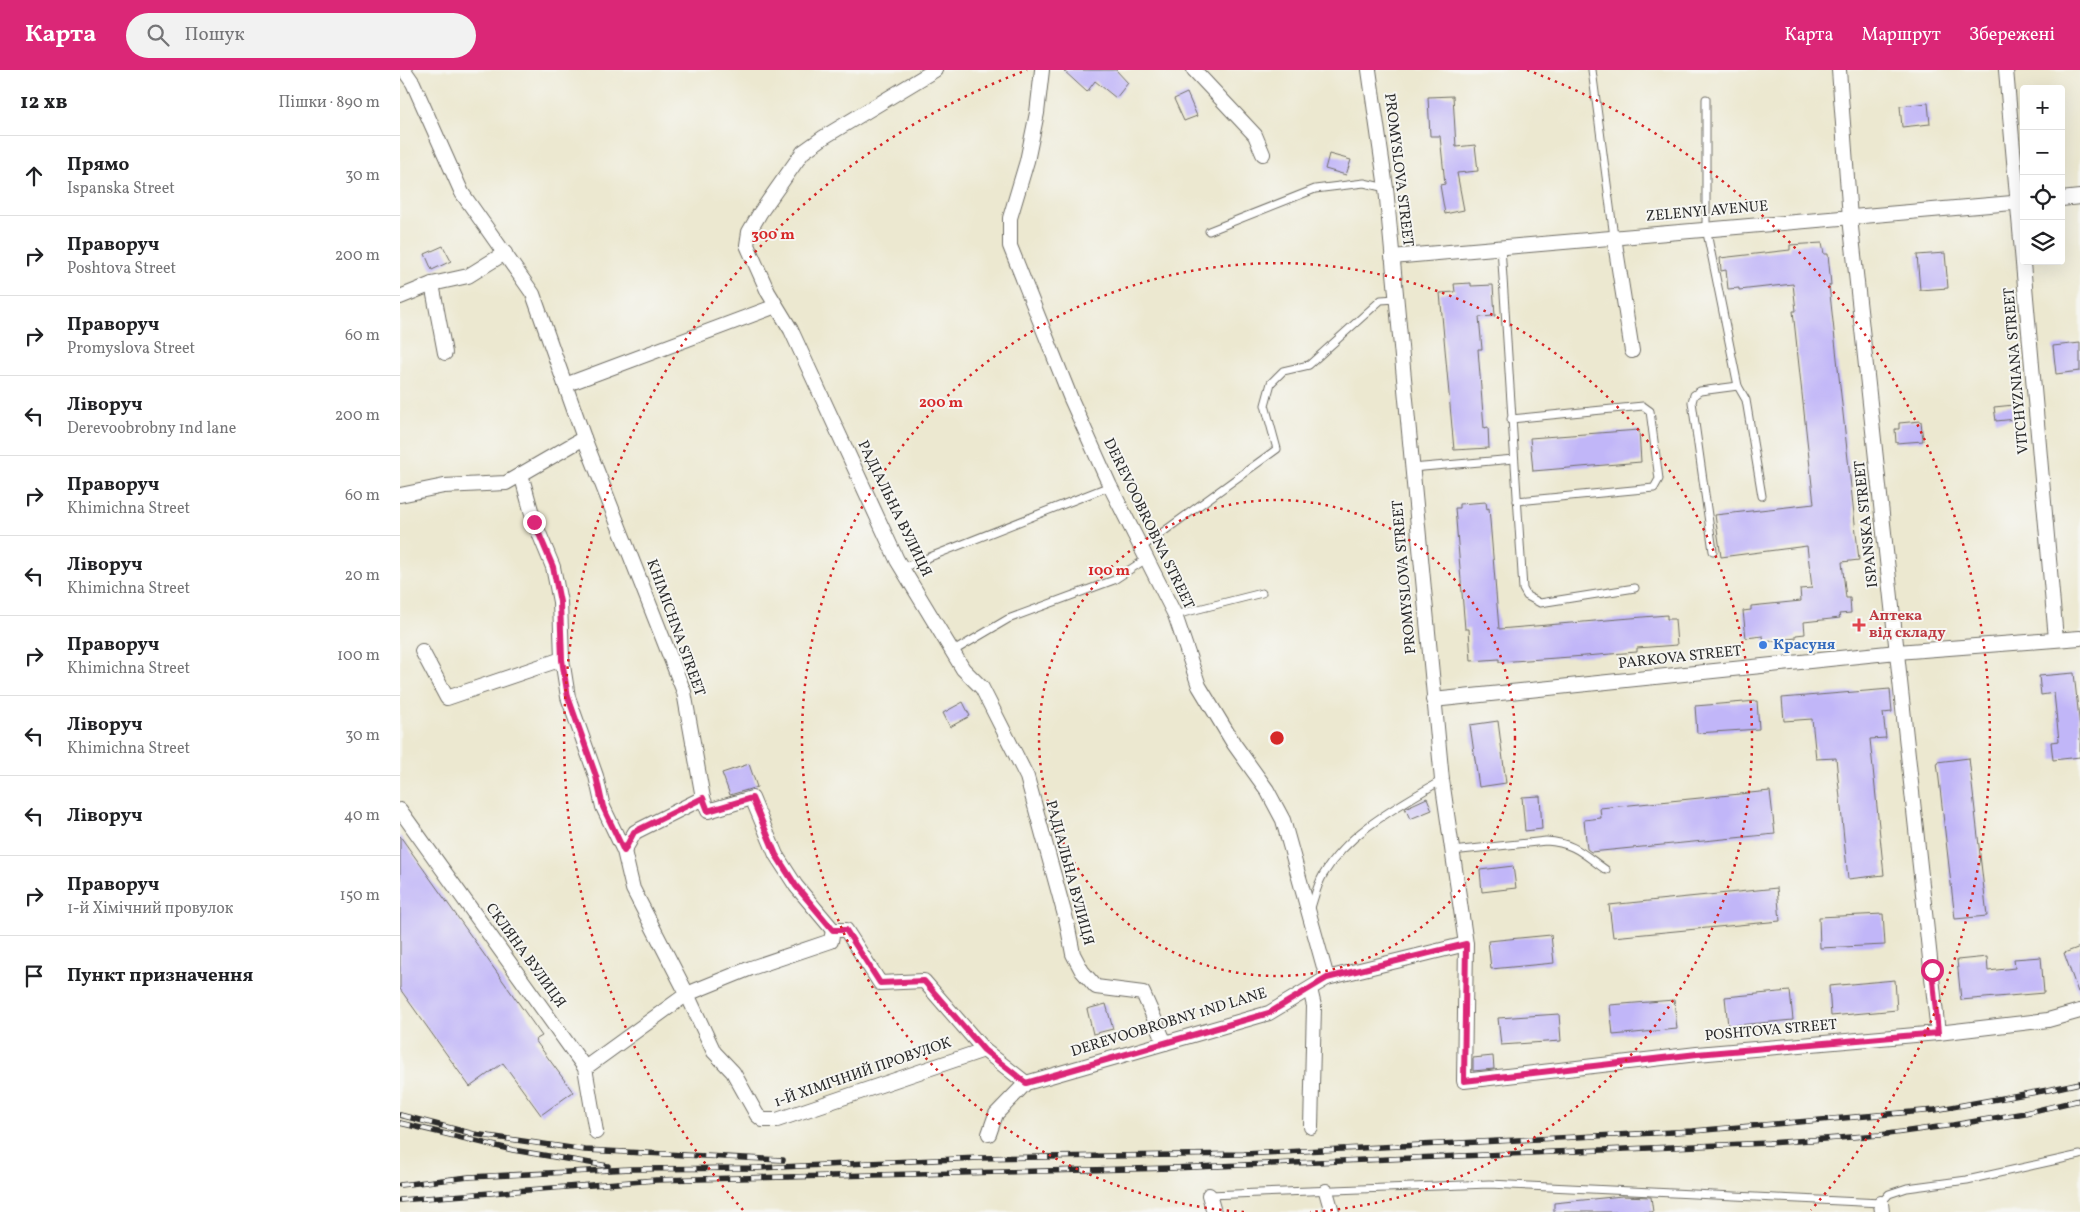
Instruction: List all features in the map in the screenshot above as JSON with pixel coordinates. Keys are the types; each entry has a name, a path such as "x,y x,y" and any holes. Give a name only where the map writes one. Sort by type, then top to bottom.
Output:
{"street":[{"name":"KHIMICHNA STREET","path":"404,70 413,83 462,193 533,294 584,438 684,692 703,798"},
{"name":"РАДІАЛЬНА ВУЛИЦЯ","path":"935,70 803,152 760,213 749,232 748,245 752,260 796,339 902,568 963,669 982,688 1027,777 1067,923 1073,954 1082,971 1096,987 1143,993 1166,1043"},
{"name":"DEREVOOBROBNA STREET","path":"1042,70 1037,113 1027,161 1010,218 1010,246 1071,399 1110,486 1175,615 1199,686 1234,744 1267,790 1284,820 1327,978"},
{"path":"1194,70 1255,135 1263,154"},
{"name":"PROMYSLOVA STREET","path":"1369,70 1386,188 1433,700 1442,780 1466,944 1464,1081"},
{"name":"ISPANSKA STREET","path":"1839,70 1850,218 1938,1033"},
{"name":"VITCHYZNIANA STREET","path":"2006,70 2020,193"},
{"path":"2065,199 2080,197"},
{"name":"ZELENYI AVENUE","path":"1392,257 1614,236 1850,218 2020,202"},
{"name":"VITCHYZNIANA STREET","path":"2022,220 2056,639"},
{"path":"1614,236 1632,352"},
{"path":"400,297 432,284 468,276 505,253"},
{"path":"432,284 445,353"},
{"path":"565,384 776,306"},
{"path":"400,495 444,486 506,483 584,438"},
{"name":"1-Й ХІМІЧНИЙ ПРОВУЛОК","path":"520,474 534,522 553,567 560,602 562,660 568,697 596,776 603,807 624,851 633,889 688,994 714,1052 733,1072 752,1110 762,1120 777,1120 984,1050"},
{"name":"PARKOVA STREET","path":"1433,700 1897,652 2080,638"},
{"path":"422,651 447,698 562,660"},
{"path":"624,851 634,832 703,798 708,811 752,798 776,855 796,886 833,930 846,930 880,983 924,981 984,1050 1026,1083"},
{"name":"СКЛЯНА ВУЛИЦЯ","path":"400,810 585,1068 596,1132"},
{"path":"585,1068 688,994 751,968 831,941 833,930"},
{"name":"DEREVOOBROBNY 1ND LANE","path":"989,1134 996,1114 1026,1083 1269,1013 1327,978 1466,944"},
{"path":"1310,989 1314,1006 1311,1127"},
{"name":"POSHTOVA STREET","path":"1464,1081 1697,1054 1938,1033 2048,1020 2080,1010"},
{"path":"1326,1191 1332,1212"},
{"path":"1210,1195 1214,1212"}],"lane":[{"path":"1592,70 1614,236"},
{"path":"1706,99 1706,228 1738,386 1746,400 1762,496"},
{"path":"1210,231 1315,189 1364,183 1386,188"},
{"path":"1500,247 1523,589 1528,596 1540,603 1635,588"},
{"path":"952,652 1008,619 1114,580 1143,554 1277,449 1265,405 1271,383 1283,371 1309,365 1381,300 1396,299"},
{"path":"1713,551 1692,402 1694,395 1700,391 1738,386"},
{"path":"1512,419 1643,406 1650,410 1659,479 1654,488 1517,501"},
{"path":"1411,468 1514,459"},
{"path":"902,568 1110,486"},
{"path":"1175,615 1262,593"},
{"path":"1310,911 1323,875 1351,839 1385,814 1442,780"},
{"path":"1452,851 1546,841 1561,842 1570,844 1606,870"},
{"path":"1210,1195 1490,1184 1881,1208 1889,1194 1907,1188 1967,1180 2080,1155"}],"building":[{"path":"1063,70 1116,70 1128,83 1116,98 1095,81 1087,92"},
{"path":"1187,93 1197,116 1184,121 1174,99"},
{"path":"1453,96 1456,147 1475,145 1478,171 1457,173 1464,210 1445,214 1440,185 1445,184 1440,136 1430,136 1428,97"},
{"path":"1928,103 1930,124 1902,127 1900,106"},
{"path":"1329,154 1351,160 1346,175 1325,169"},
{"path":"1822,243 1824,254 1828,254 1831,285 1829,285 1859,560 1842,562 1846,598 1850,598 1851,613 1839,614 1840,618 1804,622 1805,634 1796,635 1796,638 1764,642 1763,636 1746,638 1743,611 1751,610 1751,606 1801,601 1800,589 1812,588 1807,546 1721,557 1715,515 1814,504 1793,311 1796,311 1793,284 1739,290 1739,288 1728,289 1726,270 1721,271 1720,258 1790,250 1790,245"},
{"path":"443,246 451,261 432,270 425,254"},
{"path":"1945,253 1948,288 1920,290 1917,255"},
{"path":"1471,283 1471,286 1493,285 1495,316 1479,317 1482,349 1478,349 1484,428 1488,427 1489,448 1454,450 1440,293 1455,292 1454,284"},
{"path":"2080,343 2080,371 2056,374 2053,346"},
{"path":"2014,405 2016,419 1996,421 1994,407"},
{"path":"1921,421 1923,441 1896,443 1895,429 1899,429 1899,423"},
{"path":"1639,430 1641,462 1533,471 1530,438"},
{"path":"1486,502 1487,509 1489,508 1499,629 1667,615 1667,619 1675,619 1677,645 1637,648 1637,652 1499,662 1499,659 1471,661 1469,629 1465,629 1455,508 1459,508 1459,504"},
{"path":"2074,673 2080,728 2080,757 2053,760 2051,742 2059,741 2054,693 2041,695 2039,676"},
{"path":"1890,689 1892,712 1883,713 1886,738 1870,739 1884,875 1848,879 1836,758 1816,759 1812,719 1784,721 1782,698"},
{"path":"1757,701 1759,729 1697,733 1695,706"},
{"path":"963,702 970,716 950,727 943,713"},
{"path":"1498,721 1506,783 1479,787 1470,725"},
{"path":"1969,758 1987,916 1955,919 1937,762"},
{"path":"749,764 757,787 730,795 722,773"},
{"path":"1770,791 1775,834 1591,852 1587,849 1584,820 1601,818 1600,808"},
{"path":"1540,796 1542,829 1525,831 1522,797"},
{"path":"1427,798 1432,810 1410,819 1405,808"},
{"path":"400,836 542,1036 535,1040 573,1092 541,1115 503,1063 470,1087 400,989"},
{"path":"1513,866 1516,888 1482,892 1480,870"},
{"path":"1777,888 1780,921 1613,937 1609,905"},
{"path":"1883,914 1885,945 1820,948 1819,917"},
{"path":"1551,935 1554,963 1491,969 1488,941"},
{"path":"2080,947 2080,992 2078,992 2064,953"},
{"path":"1987,957 1988,971 2015,968 2014,959 2041,957 2044,993 1961,1000 1957,960"},
{"path":"1895,980 1897,1010 1831,1016 1829,986"},
{"path":"1790,991 1793,1020 1728,1026 1725,997"},
{"path":"1674,1000 1677,1029 1613,1035 1610,1005"},
{"path":"1106,1004 1113,1029 1093,1034 1087,1009"},
{"path":"1559,1014 1561,1041 1501,1045 1498,1018"},
{"path":"1493,1056 1494,1069 1473,1071 1473,1058"},
{"path":"1622,1196 1651,1197 1653,1212 1554,1212 1554,1203"}],"railway":[{"path":"400,1185 469,1177 631,1169 758,1168 979,1158 1244,1154 1693,1131 1935,1110 2080,1083"},
{"path":"400,1200 656,1180 1172,1168 1769,1143 1880,1135 1953,1125 2025,1113 2080,1100"},
{"path":"400,1115 474,1134 585,1150 783,1160"},
{"path":"400,1123 513,1150 608,1166"}],"place":[{"name":"Аптека від складу","path":"1859,625"},
{"name":"Красуня","path":"1763,645"}],"route":[{"path":"534,522 553,567 560,602 562,660 568,697 596,776 603,807 624,851 634,832 690,803 703,798 708,811 752,798 776,855 796,886 833,930 846,930 880,983 924,981 984,1050 1026,1083 1269,1013 1327,978 1466,944 1464,1081 1697,1054 1938,1033 1932,970"}]}
